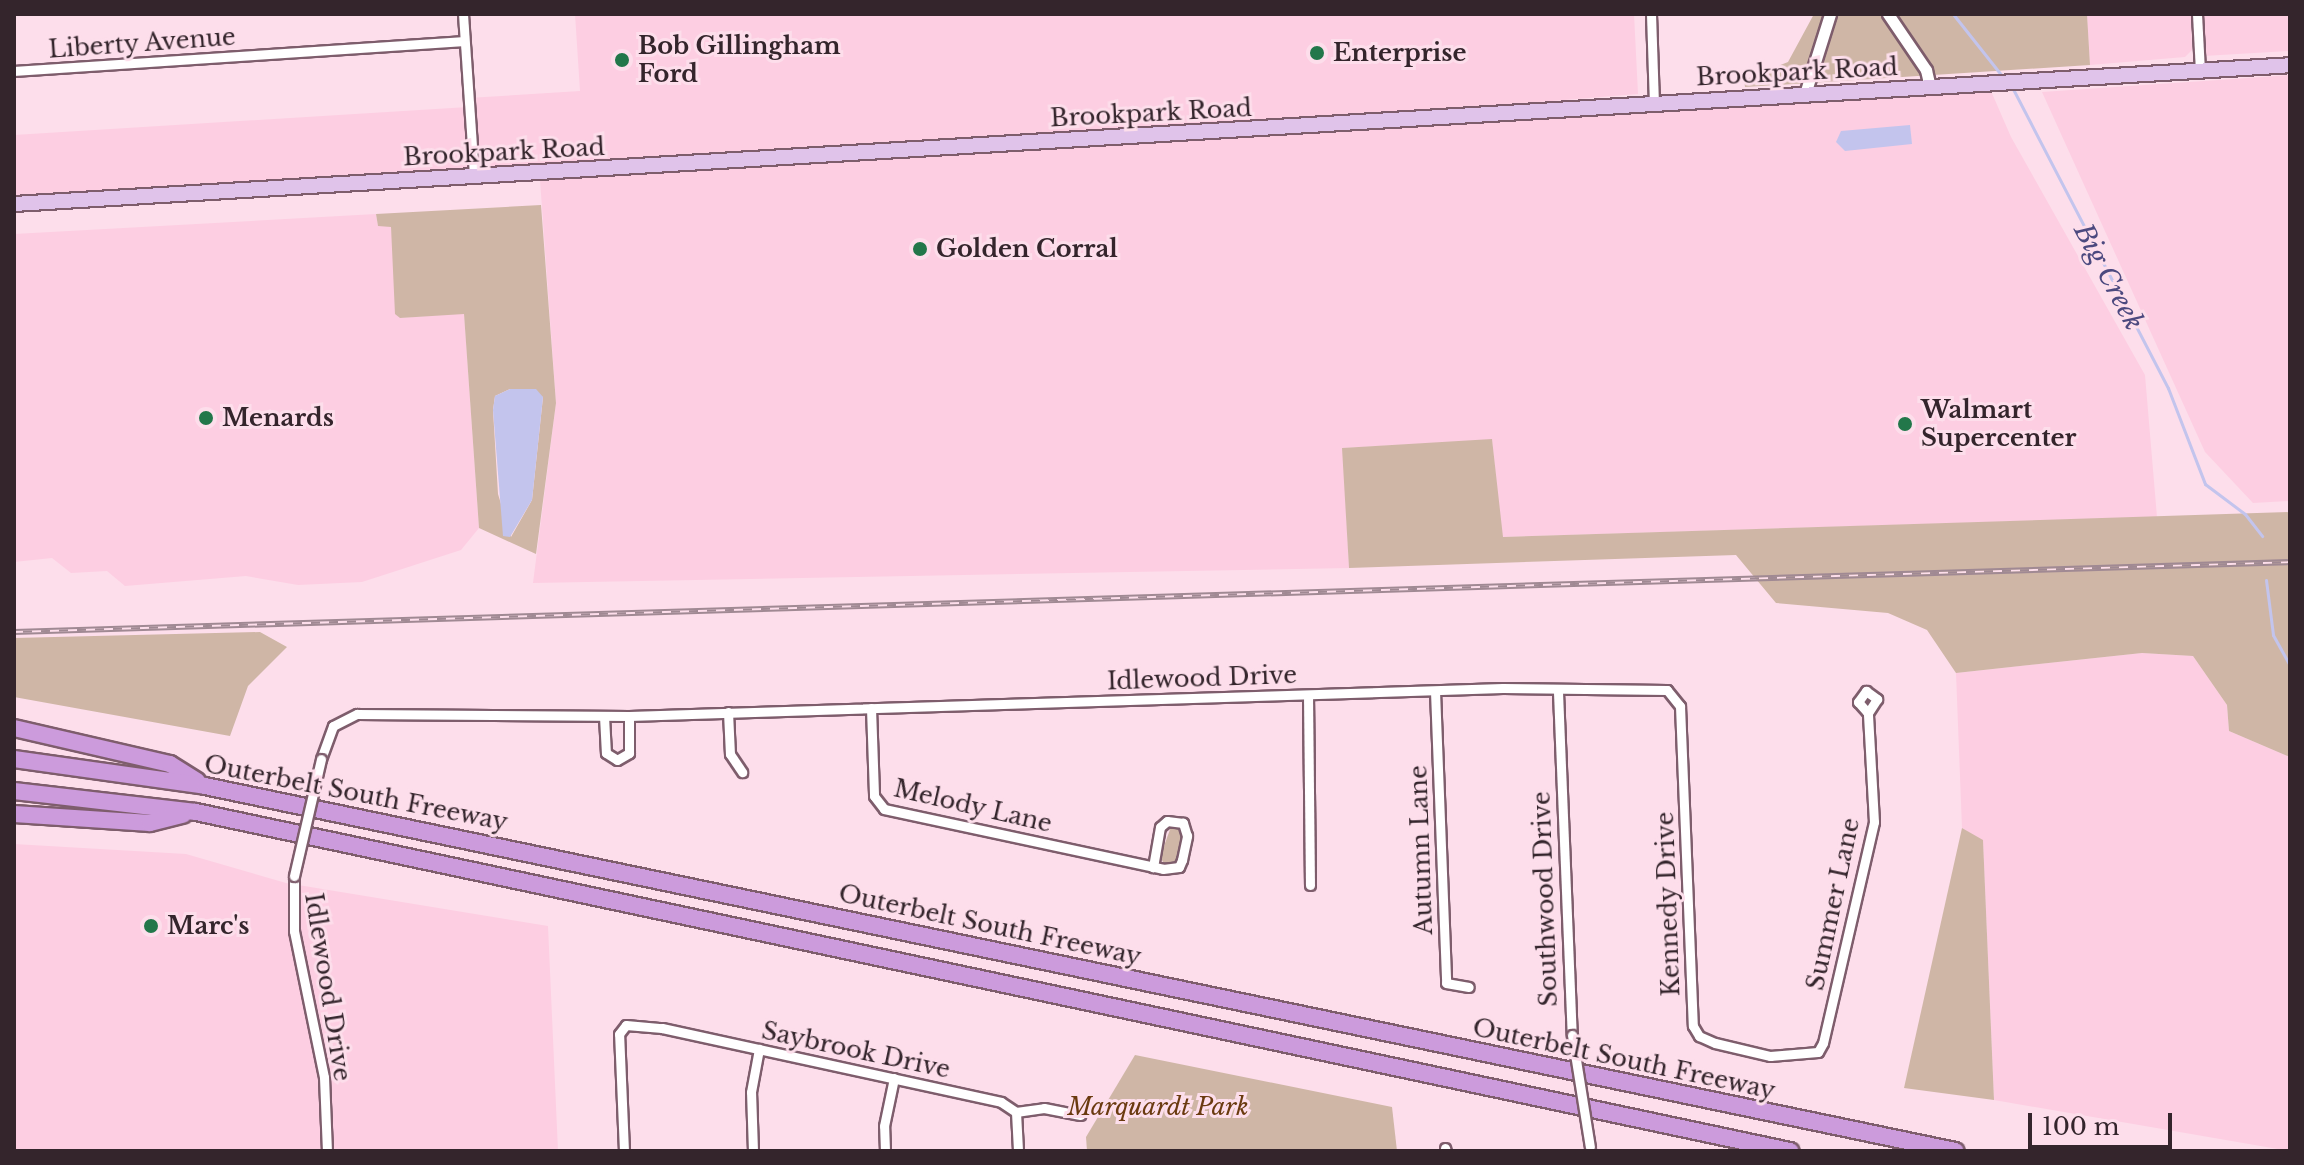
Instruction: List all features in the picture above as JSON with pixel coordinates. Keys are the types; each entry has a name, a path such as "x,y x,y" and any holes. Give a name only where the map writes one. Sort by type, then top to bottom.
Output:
{"highway":[{"path":"14,728 170,764 205,786"},
{"name":"Outerbelt South Freeway","path":"14,759 205,786 1955,1151"},
{"name":"Outerbelt South Freeway","path":"14,791 196,812 1790,1151"},
{"path":"14,814 150,823 196,812"}],"main road":[{"name":"Brookpark Road","path":"14,204 2290,65"}],"street":[{"path":"463,14 474,176"},
{"path":"1651,14 1654,103"},
{"path":"1805,94 1830,14"},
{"path":"1888,14 1926,70 1930,87"},
{"path":"2197,14 2200,71"},
{"name":"Liberty Avenue","path":"14,71 464,41"},
{"name":"Idlewood Drive","path":"327,1151 324,1077 294,931 294,876 330,731 349,715 629,716 1435,691 1659,689 1676,696"},
{"name":"Autumn Lane","path":"1435,691 1446,983 1469,987"},
{"name":"Southwood Drive","path":"1558,692 1572,1035 1591,1149"},
{"path":"1308,695 1310,885"},
{"name":"Kennedy Drive","path":"1676,696 1693,1026 1715,1043 1770,1056"},
{"name":"Melody Lane","path":"871,708 874,796 884,809 1153,867"},
{"path":"728,712 730,754 742,772"},
{"name":"Summer Lane","path":"1770,1056 1818,1052 1823,1043 1874,822 1868,713"},
{"path":"604,716 606,753 617,760 629,753 629,716"},
{"path":"1167,821 1183,823 1187,836 1179,867 1153,867 1160,827 1167,821"},
{"name":"Saybrook Drive","path":"624,1151 621,1026 662,1028 894,1078 1001,1102 1016,1112 1044,1108 1080,1115"},
{"path":"753,1151 751,1092 759,1049"},
{"path":"885,1151 884,1126 894,1078"},
{"path":"1016,1112 1018,1151"}],"shaded area":[{"path":"575,14 1634,14 1638,94 1392,114 14,198 14,135 468,107 468,98 580,91"},
{"path":"2087,14 2191,14 2192,50 2185,57 2090,65"},
{"path":"2201,14 2290,14 2290,51 2203,56"},
{"path":"2290,75 2290,501 2253,503 2205,452 2042,92"},
{"path":"1991,91 2011,137 2145,375 2157,517 1502,537 1492,440 1343,448 1349,568 533,583 556,403 540,180"},
{"path":"376,214 378,226 391,226 400,318 464,313 479,528 461,550 362,582 298,585 246,576 125,586 107,571 71,573 52,558 14,562 14,234"},
{"path":"2142,653 2193,656 2227,705 2229,731 2290,757 2290,1151 1994,1100 1983,841 1962,828 1956,673"},
{"path":"14,844 186,854 286,883 548,926 558,1151 14,1151"}],"green space":[{"path":"1814,14 2087,14 2090,65 1745,87 1744,80 1788,62"},
{"path":"541,205 556,403 536,554 479,528 464,314 400,318 395,314 391,227 378,226 376,214","holes":["510,389 543,397 532,500 511,537 498,494 493,410 495,396"]},
{"path":"1492,439 1503,537 2290,512 2290,757 2229,731 2227,705 2193,656 2142,653 1956,673 1927,630 1888,613 1776,603 1736,555 1349,568 1342,448"},
{"path":"260,632 287,647 248,686 230,736 14,697 14,638"},
{"path":"1172,824 1182,826 1184,833 1177,864 1165,865 1160,857"},
{"path":"1962,828 1983,840 1994,1100 1904,1088"},
{"name":"Marquardt Park","path":"1135,1055 1392,1107 1397,1151 1087,1151 1086,1137"}],"water":[{"path":"1910,125 1912,144 1845,151 1836,142 1841,131"},
{"path":"510,389 536,389 543,397 532,500 510,537 503,536 493,410 495,396"}],"waterway":[{"name":"Big Creek","path":"1953,14 2003,77"},
{"name":"Big Creek","path":"2013,89 2168,388 2205,484 2245,514 2262,536"},
{"name":"Big Creek","path":"2266,580 2273,635 2290,666"}],"railway":[{"path":"14,632 2290,562"}],"place":[{"name":"Enterprise","path":"1317,53"},
{"name":"Bob Gillingham Ford","path":"622,60"},
{"name":"Golden Corral","path":"920,249"},
{"name":"Menards","path":"206,418"},
{"name":"Walmart Supercenter","path":"1905,424"},
{"name":"Marc's","path":"151,926"}]}
